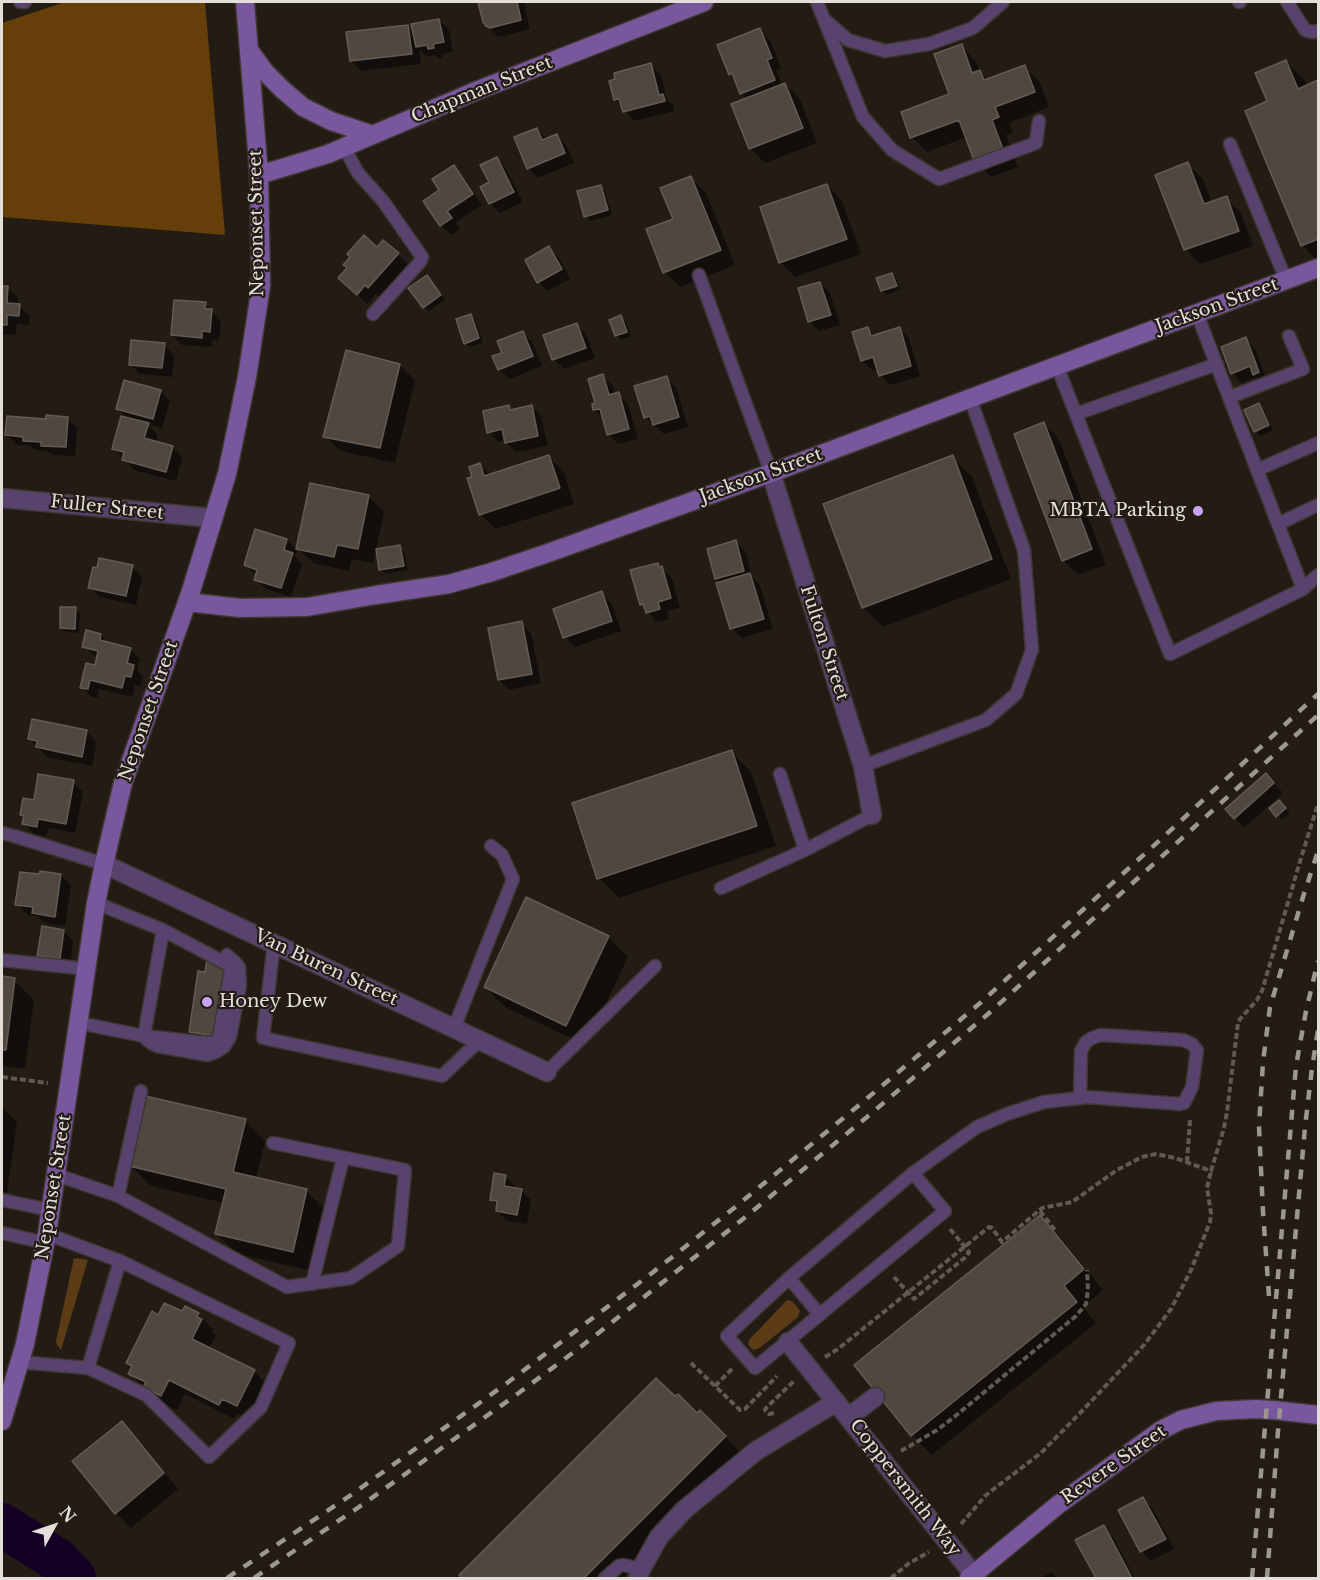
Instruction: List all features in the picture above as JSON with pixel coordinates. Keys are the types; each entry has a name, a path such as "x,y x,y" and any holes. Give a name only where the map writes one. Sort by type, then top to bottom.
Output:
{"main road":[{"name":"Neponset Street","path":"2,1421 25,1344 46,1238 96,903 123,783 187,602 227,474 247,378 261,286 259,175 245,2"},
{"name":"Chapman Street","path":"259,175 328,154 476,91 704,2"},
{"path":"249,48 265,72 303,107 331,121 373,135"},
{"name":"Jackson Street","path":"187,602 240,608 307,607 449,584 548,554 771,473 1318,268"},
{"name":"Revere Street","path":"971,1577 1059,1504 1161,1430 1181,1420 1216,1411 1256,1409 1318,1415"}],"street":[{"name":"Fulton Street","path":"771,473 863,766 872,815"},
{"name":"Fuller Street","path":"2,498 213,518"},
{"name":"Van Buren Street","path":"104,864 548,1072"},
{"name":"Coppersmith Way","path":"788,1342 849,1417 971,1577"},
{"path":"849,1417 875,1397"},
{"name":"Coppersmith Way","path":"639,1574 659,1537 684,1510 756,1450 836,1402"}],"lane":[{"path":"20,2 25,2"},
{"path":"817,2 863,117 892,150 939,179 1036,143 1039,121"},
{"path":"822,17 848,40 885,51 929,44 973,28 1003,2"},
{"path":"1287,2 1305,30 1318,31"},
{"path":"1230,144 1286,280"},
{"path":"344,147 358,172 383,201 422,257 373,314"},
{"path":"699,274 771,473"},
{"path":"1197,314 1303,590"},
{"path":"1230,397 1304,369 1289,336"},
{"path":"1076,414 1217,364"},
{"path":"1057,366 1170,654 1303,590 1318,575"},
{"path":"863,766 986,720 1016,694 1032,651 1024,550 970,398"},
{"path":"1257,470 1318,443"},
{"path":"1278,524 1318,506"},
{"path":"780,774 805,850"},
{"path":"721,888 805,850 872,815"},
{"path":"2,833 104,864"},
{"path":"454,1028 513,879 501,855 491,846"},
{"path":"79,1023 144,1036 208,1043 215,1041 219,1037 231,969 229,965 163,930 96,903"},
{"path":"144,1036 163,930"},
{"path":"274,943 263,1038 442,1076 480,1040"},
{"path":"2,960 87,969"},
{"path":"548,1072 655,966"},
{"path":"913,1173 945,1211 755,1368 727,1336 789,1278 913,1173 977,1127 1044,1102 1080,1098 1180,1104 1184,1102 1192,1087 1197,1050 1192,1044 1183,1040 1101,1035 1092,1038 1086,1042 1081,1051 1080,1098"},
{"path":"118,1196 141,1091"},
{"path":"57,1175 118,1196 286,1287 351,1278 398,1246 405,1170 273,1143"},
{"path":"312,1284 343,1158"},
{"path":"2,1200 50,1209"},
{"path":"2,1233 46,1238 120,1261 289,1343 261,1407 209,1457 146,1395 88,1368 19,1362"},
{"path":"88,1368 120,1261"},
{"path":"789,1278 820,1315"},
{"path":"605,1578 623,1565 639,1574"}],"path":[{"path":"2,1077 49,1083"},
{"path":"1184,1102 1190,1113 1187,1162"},
{"path":"961,1524 986,1495 1041,1453 1144,1345 1171,1309 1191,1270 1210,1222 1207,1188 1211,1171"},
{"path":"1040,1210 1055,1230"},
{"path":"820,1360 838,1349 988,1227 992,1228 1002,1242 1018,1229"},
{"path":"892,1274 914,1299 969,1252 949,1228"},
{"path":"900,1452 938,1430 1076,1316 1086,1304 1087,1270"},
{"path":"691,1363 743,1410 781,1372"},
{"path":"715,1386 732,1369"},
{"path":"776,1412 770,1415 766,1408 795,1379"},
{"path":"891,1578 908,1564 932,1550"}],"shaded area":[{"path":"65,2 205,2 225,235 2,217 2,23"},
{"path":"74,1258 88,1260 61,1350 56,1341"},
{"path":"789,1300 800,1311 798,1317 761,1347 752,1349 748,1344 749,1340"}],"building":[{"path":"478,2 517,2 521,20 490,28 483,22"},
{"path":"439,19 444,42 433,44 434,48 428,49 427,45 416,47 411,24"},
{"path":"408,25 412,54 350,61 346,32"},
{"path":"760,28 772,58 767,60 775,80 740,94 732,73 729,75 717,45"},
{"path":"962,44 972,73 980,70 984,80 1025,65 1035,92 995,107 999,117 992,120 1004,152 975,163 959,120 910,138 901,112 949,94 934,54"},
{"path":"1286,60 1298,89 1318,80 1318,239 1301,246 1245,111 1267,101 1255,73"},
{"path":"651,63 659,95 663,94 665,101 623,112 619,99 614,100 609,81 615,79 614,73"},
{"path":"785,83 803,128 749,149 731,104"},
{"path":"537,128 542,140 557,134 565,153 527,169 514,137"},
{"path":"497,157 514,192 489,204 480,187 489,182 480,165"},
{"path":"1188,162 1204,204 1227,196 1239,231 1184,250 1155,175"},
{"path":"454,165 473,194 447,211 452,218 440,226 423,201 439,190 432,179"},
{"path":"691,176 721,250 663,273 646,229 673,219 660,188"},
{"path":"827,184 847,239 779,263 760,207"},
{"path":"601,185 608,210 584,217 577,191"},
{"path":"364,235 377,247 383,240 399,253 368,288 365,285 357,295 338,278 347,268 343,265 350,257 347,254"},
{"path":"549,246 562,269 537,283 525,260"},
{"path":"892,273 897,286 881,291 876,278"},
{"path":"427,275 441,295 423,308 408,288"},
{"path":"820,282 831,315 808,322 798,288"},
{"path":"2,286 8,286 7,303 20,304 19,316 7,315 7,325 2,325"},
{"path":"174,300 206,302 205,309 212,309 210,332 202,331 202,338 171,335"},
{"path":"471,314 479,338 464,344 456,319"},
{"path":"621,315 627,332 615,336 609,320"},
{"path":"577,323 586,348 552,360 543,335"},
{"path":"868,327 871,336 900,327 911,366 879,376 873,357 861,361 852,332"},
{"path":"523,331 533,356 498,370 492,356 502,353 497,341"},
{"path":"1246,337 1259,372 1253,375 1250,366 1231,374 1221,347"},
{"path":"131,340 165,343 162,368 129,365"},
{"path":"346,350 400,364 380,448 323,437"},
{"path":"603,374 609,395 619,392 629,429 607,435 600,409 593,410 592,404 595,403 588,379"},
{"path":"667,376 679,417 653,425 650,416 644,418 634,386"},
{"path":"124,380 161,390 153,419 116,409"},
{"path":"1259,403 1269,425 1254,432 1244,410"},
{"path":"509,405 510,410 532,405 538,436 505,443 502,429 487,433 483,411"},
{"path":"46,415 68,417 66,447 41,446 41,442 23,441 23,437 5,435 7,416 46,419"},
{"path":"121,416 149,423 144,438 173,446 166,472 122,460 124,452 112,449"},
{"path":"1044,422 1092,549 1062,561 1014,434"},
{"path":"549,455 560,488 479,515 467,478 472,477 469,467 480,463 484,476"},
{"path":"953,455 992,559 862,608 823,504"},
{"path":"310,483 369,495 358,549 337,545 334,557 296,549"},
{"path":"255,529 287,539 284,550 293,553 281,588 254,580 257,570 244,565"},
{"path":"736,540 744,571 715,579 707,549"},
{"path":"400,545 404,566 379,570 376,549"},
{"path":"99,558 133,565 126,596 88,588 93,567 97,568"},
{"path":"658,563 659,567 662,566 671,598 658,602 660,609 646,613 643,604 640,605 630,570"},
{"path":"750,573 764,619 730,629 716,583"},
{"path":"602,591 612,621 563,638 553,609"},
{"path":"60,607 76,607 75,629 60,628"},
{"path":"522,621 532,674 498,680 488,628"},
{"path":"86,630 101,634 100,640 131,648 127,663 134,665 131,677 125,676 122,688 90,680 88,689 80,688 86,663 95,665 98,651 82,647"},
{"path":"32,719 87,730 82,757 36,747 37,741 28,739"},
{"path":"732,750 757,826 597,879 572,803"},
{"path":"1266,773 1274,783 1234,819 1225,809"},
{"path":"38,774 74,780 66,824 38,819 37,827 22,824 24,816 20,815 23,798 34,800"},
{"path":"1279,800 1286,808 1276,817 1269,808"},
{"path":"40,871 61,874 55,917 32,913 33,907 15,905 20,872 39,874"},
{"path":"526,897 609,936 566,1026 484,987"},
{"path":"42,926 64,930 60,959 37,956"},
{"name":"Honey Dew","path":"207,958 227,969 215,1036 189,1032 198,971 205,972"},
{"path":"2,976 15,978 6,1050 2,1050"},
{"path":"145,1096 246,1119 233,1172 307,1189 293,1252 215,1234 226,1189 129,1166"},
{"path":"494,1173 506,1175 504,1186 522,1189 517,1215 496,1211 497,1201 490,1200"},
{"path":"1040,1215 1084,1269 1064,1286 1077,1302 911,1436 854,1365"},
{"path":"164,1303 182,1311 185,1306 199,1313 197,1317 202,1319 192,1339 255,1370 237,1406 222,1399 219,1405 169,1380 161,1396 143,1387 146,1382 128,1374 132,1366 126,1363 152,1311 158,1315"},
{"path":"656,1378 675,1396 678,1394 697,1413 700,1410 726,1436 584,1578 462,1578 459,1575"},
{"path":"122,1421 164,1473 115,1514 72,1461"},
{"path":"1143,1497 1166,1539 1140,1552 1118,1510"},
{"path":"1104,1525 1132,1578 1096,1578 1075,1540"}],"waterway":[{"path":"2,1525 56,1559 74,1578"}],"railway":[{"path":"227,1578 351,1495 507,1383 734,1208 979,1004 1318,694"},
{"path":"254,1578 359,1507 516,1395 743,1219 988,1014 1318,715"},
{"path":"1269,1296 1259,1126 1263,1062 1270,1007 1318,851"},
{"path":"1252,1578 1296,1066 1318,961"},
{"path":"1267,1578 1305,1127 1318,1030"}],"place":[{"name":"MBTA Parking","path":"1198,511"},
{"name":"Honey Dew","path":"207,1002"}]}
